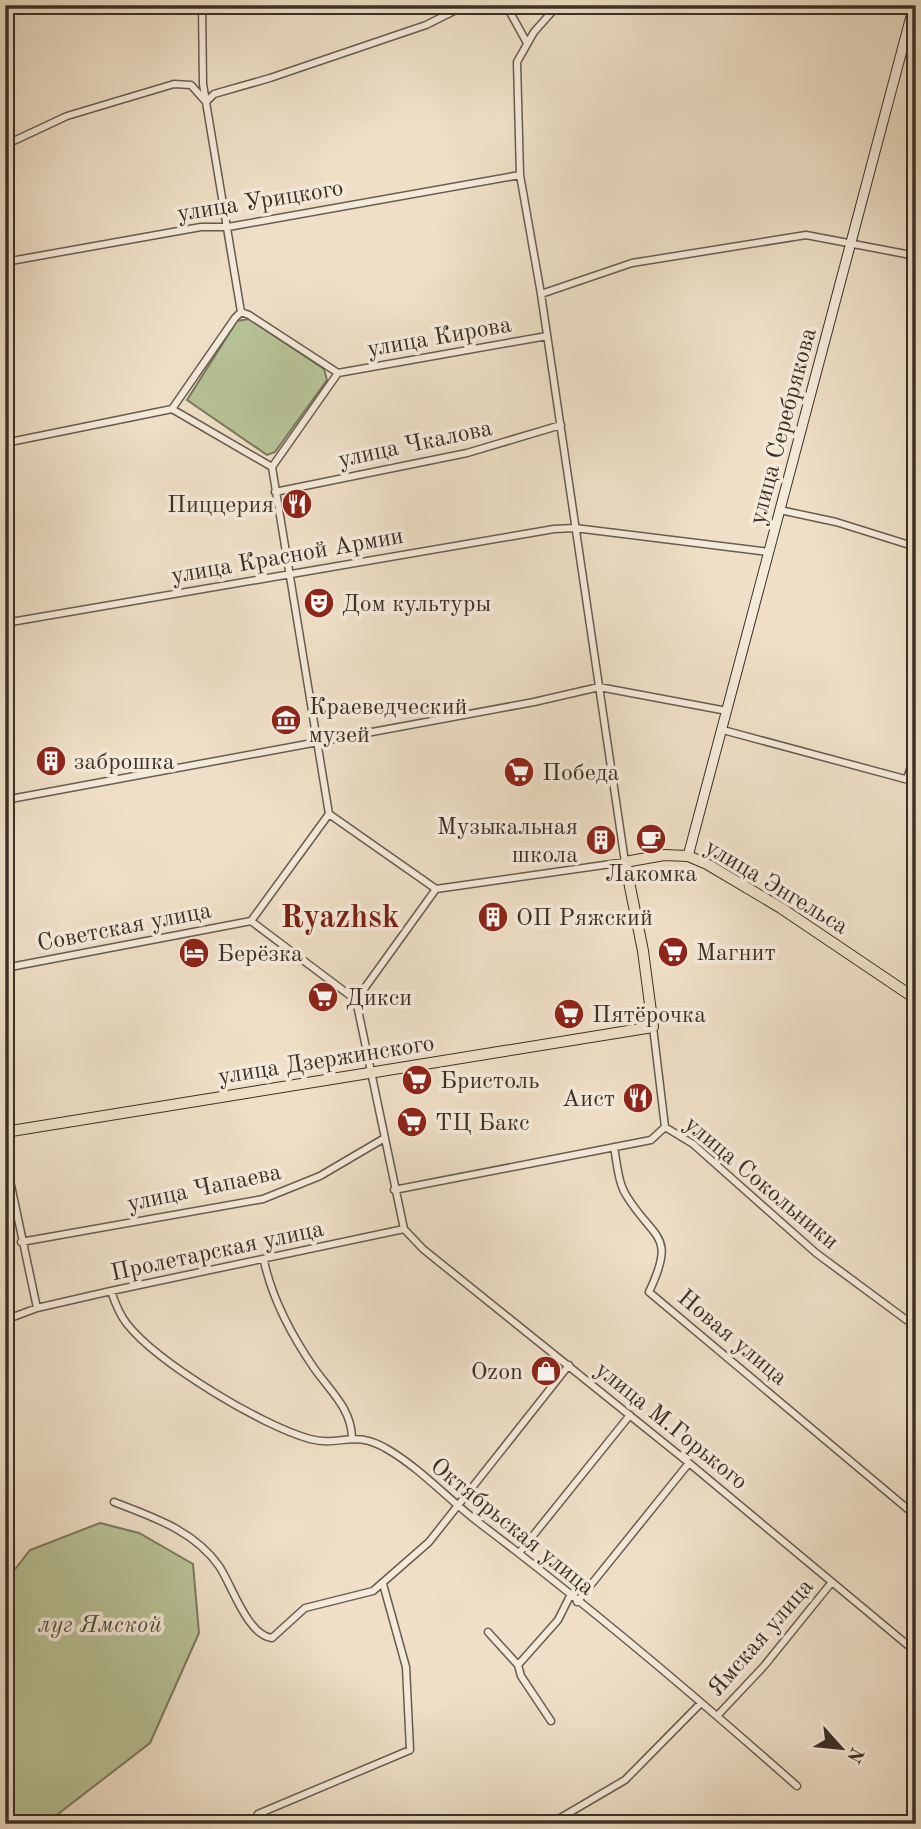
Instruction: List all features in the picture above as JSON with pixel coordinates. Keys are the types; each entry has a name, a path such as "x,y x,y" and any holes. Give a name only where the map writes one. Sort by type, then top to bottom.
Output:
{"main road":[{"name":"улица Серебрякова","path":"688,856 914,5"},
{"name":"улица Энгельса","path":"625,862 664,855 688,856 781,908 916,999"},
{"path":"625,862 643,951 653,1027"},
{"name":"улица Дзержинского","path":"5,1132 653,1027"}],"street":[{"path":"172,409 241,312 206,102 202,5"},
{"path":"206,102 223,90 270,78 426,25 458,9 480,5"},
{"path":"506,5 527,43"},
{"path":"558,5 527,43 517,62 520,175 541,294 625,862"},
{"path":"5,145 67,116 174,84 191,85 206,102"},
{"name":"улица Урицкого","path":"5,262 201,227 228,227 520,175"},
{"path":"541,294 632,263 806,235 916,256"},
{"path":"241,312 338,373 272,467 315,743 329,814 436,889 356,1000"},
{"name":"улица Кирова","path":"338,373 547,336"},
{"path":"5,443 172,409 272,467"},
{"name":"улица Чкалова","path":"275,492 467,453 561,425"},
{"path":"780,510 836,522 916,547"},
{"name":"улица Красной Армии","path":"5,624 289,574 575,528 769,552"},
{"path":"5,800 599,687 727,711"},
{"path":"723,730 916,782"},
{"path":"907,779 916,751"},
{"path":"329,814 251,921 356,1000 404,1229"},
{"name":"улица Энгельса","path":"436,889 625,862"},
{"name":"Советская улица","path":"5,968 251,921"},
{"name":"улица Сокольники","path":"653,1027 665,1127 693,1144 816,1253 916,1327"},
{"path":"394,1190 651,1140 665,1127"},
{"name":"улица Чапаева","path":"21,1242 263,1199 320,1175 383,1139"},
{"name":"Новая улица","path":"614,1147 625,1193 661,1241 662,1266 649,1292 916,1516"},
{"path":"5,1157 37,1308"},
{"name":"Пролетарская улица","path":"5,1320 37,1308 111,1291 264,1261 404,1229"},
{"name":"улица М.Горького","path":"404,1229 423,1249 690,1463 916,1652"},
{"path":"111,1291 117,1309 141,1339 177,1367 239,1405 309,1439 322,1441 352,1437 351,1423 342,1404 298,1341 268,1280 264,1261"},
{"path":"114,1503 168,1524 198,1544 220,1567 254,1627 269,1638 276,1635 305,1608 363,1596 383,1584 429,1542 569,1365"},
{"path":"519,1553 630,1415"},
{"name":"Октябрьская улица","path":"352,1437 388,1450 519,1553 717,1716 797,1786"},
{"path":"577,1602 690,1463"},
{"name":"Ямская улица","path":"717,1716 764,1666 832,1583"},
{"path":"252,1824 258,1814 410,1750 406,1667 383,1584"},
{"path":"519,1665 558,1620 570,1596"},
{"path":"488,1632 519,1665 521,1676 551,1721"},
{"name":"Ямская улица","path":"550,1824 625,1780 700,1704"}],"green space":[{"path":"249,319 324,369 327,380 275,452 267,455 187,400 237,321"},
{"name":"луг Ямской","path":"100,1523 139,1533 193,1564 199,1633 150,1743 58,1814 59,1824 5,1824 5,1582 30,1550"}],"place":[{"name":"Пиццерия","path":"297,504"},
{"name":"Дом культуры","path":"319,603"},
{"name":"Краеведческий музей","path":"286,720"},
{"name":"заброшка","path":"51,761"},
{"name":"Победа","path":"519,772"},
{"name":"Лакомка","path":"651,839"},
{"name":"Музыкальная школа","path":"601,840"},
{"name":"ОП Ряжский","path":"493,917"},
{"name":"Магнит","path":"673,952"},
{"name":"Берёзка","path":"194,953"},
{"name":"Дикси","path":"323,997"},
{"name":"Пятёрочка","path":"569,1014"},
{"name":"Бристоль","path":"417,1080"},
{"name":"Аист","path":"638,1098"},
{"name":"ТЦ Бакс","path":"412,1122"},
{"name":"Ozon","path":"546,1371"}],"district":[{"name":"Ryazhsk","path":"340,916"}]}
